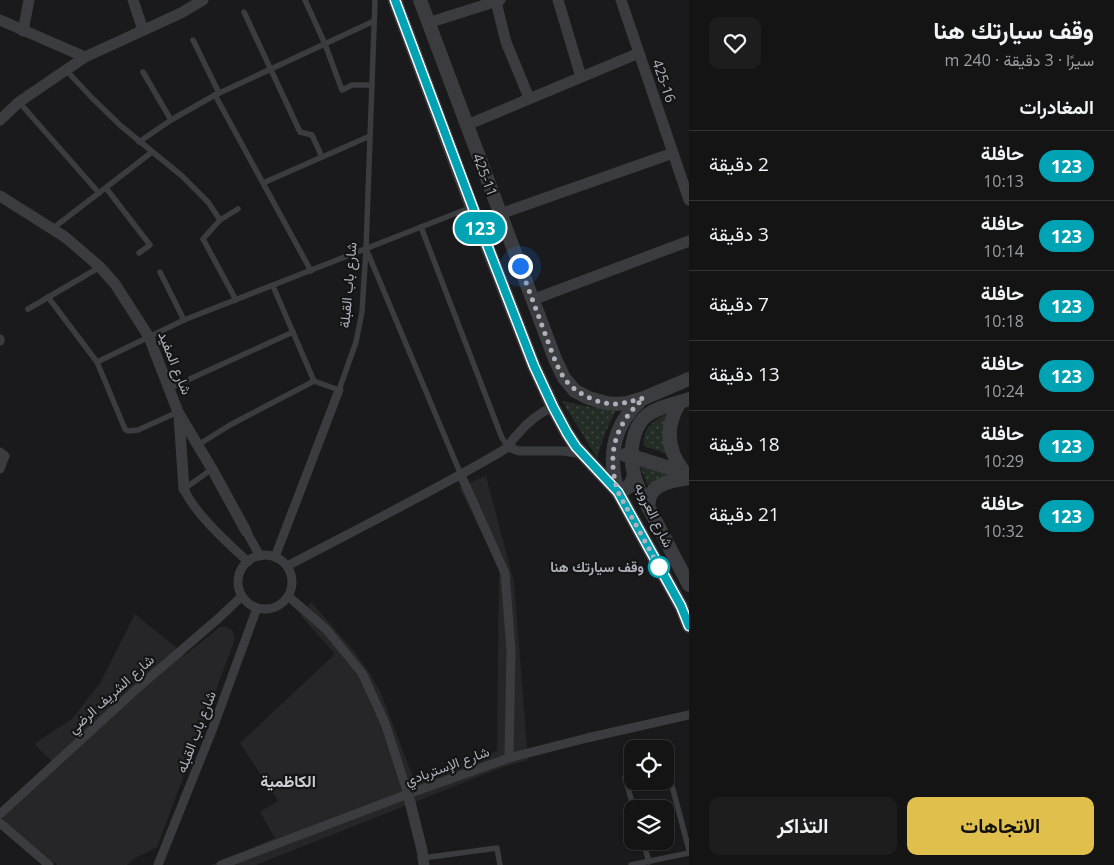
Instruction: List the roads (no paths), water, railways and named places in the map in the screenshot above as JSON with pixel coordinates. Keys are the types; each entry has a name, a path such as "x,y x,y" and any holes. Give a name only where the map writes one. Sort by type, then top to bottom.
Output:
{"street":[{"path":"24,30 29,0"},
{"path":"133,0 143,30"},
{"path":"0,120 19,102 85,57 181,13 203,0"},
{"name":"شارع العروبه","path":"395,0 472,207 534,366 553,407 567,433 621,497 681,606 689,626"},
{"name":"425-11","path":"420,0 532,300 564,378 575,391 589,398 616,404 644,398 689,380"},
{"path":"558,0 581,77"},
{"name":"425-16","path":"621,0 689,200"},
{"path":"428,23 498,1 506,42 529,98"},
{"path":"0,20 85,57"},
{"path":"467,125 639,53"},
{"path":"500,214 673,153"},
{"name":"شارع المفيد","path":"0,196 65,237 100,267 115,284 150,336 178,412 260,556"},
{"path":"532,300 689,241"},
{"name":"شارع باب القبلة","path":"275,557 339,390"},
{"name":"425-11","path":"621,497 614,479 612,466 615,440 626,417 634,406 644,398"},
{"path":"685,400 675,410 669,435 675,459 688,475"},
{"name":"شارع العروبه","path":"685,400 656,410 640,423 636,431 632,456 634,474 645,502 689,585"},
{"path":"287,566 462,475 508,447 514,438 543,411 553,407"},
{"path":"178,412 184,489 188,498 195,508 248,562"},
{"path":"508,447 519,451 564,451 583,454"},
{"path":"0,452 5,456 0,469"},
{"path":"613,454 632,456 688,475"},
{"path":"621,497 634,474"},
{"path":"462,475 505,573 511,650 509,758"},
{"path":"621,497 631,492 637,493 645,502 656,489 688,475"},
{"path":"260,556 275,557 282,560 291,573 293,581 289,597 275,608 266,610 248,604 239,588 238,579 240,571 252,559 260,556"},
{"name":"شارع الشريف الرضي","path":"0,814 242,596"},
{"path":"289,597 326,629 362,673 385,723 408,794 423,861"},
{"name":"شارع باب القبله","path":"158,865 213,728 257,608"},
{"name":"شارع الإستربادي","path":"221,865 509,758 689,715"},
{"path":"0,823 49,865"}],"lane":[{"path":"306,0 342,90 352,85 372,85"},
{"name":"شارع باب القبلة","path":"339,390 356,342 362,312 375,0"},
{"path":"244,12 300,132 312,135 322,157"},
{"path":"139,142 171,120 217,94 374,20"},
{"path":"193,40 217,94 311,270"},
{"path":"66,70 108,114 195,188 208,202 220,220"},
{"path":"143,72 171,120"},
{"path":"19,102 99,193"},
{"path":"263,183 370,136"},
{"path":"52,229 152,152"},
{"path":"106,188 150,245 139,253"},
{"path":"97,362 184,320 472,207"},
{"path":"236,300 203,239 220,220 238,209"},
{"path":"421,227 502,438 508,447"},
{"path":"366,249 462,475"},
{"path":"28,309 100,267"},
{"path":"160,272 184,320"},
{"path":"273,286 314,380 339,390"},
{"path":"48,297 97,362 125,429 128,431 138,430 178,412"},
{"path":"170,388 293,332"},
{"path":"198,445 230,425 314,380"},
{"path":"184,489 212,469"},
{"path":"631,865 689,851 672,790"},
{"path":"423,861 498,848 500,865"},
{"path":"645,850 648,862"}],"place":[{"name":"وقف سيارتك هنا","path":"659,567"}],"district":[{"name":"الكاظمية","path":"288,781"}]}
